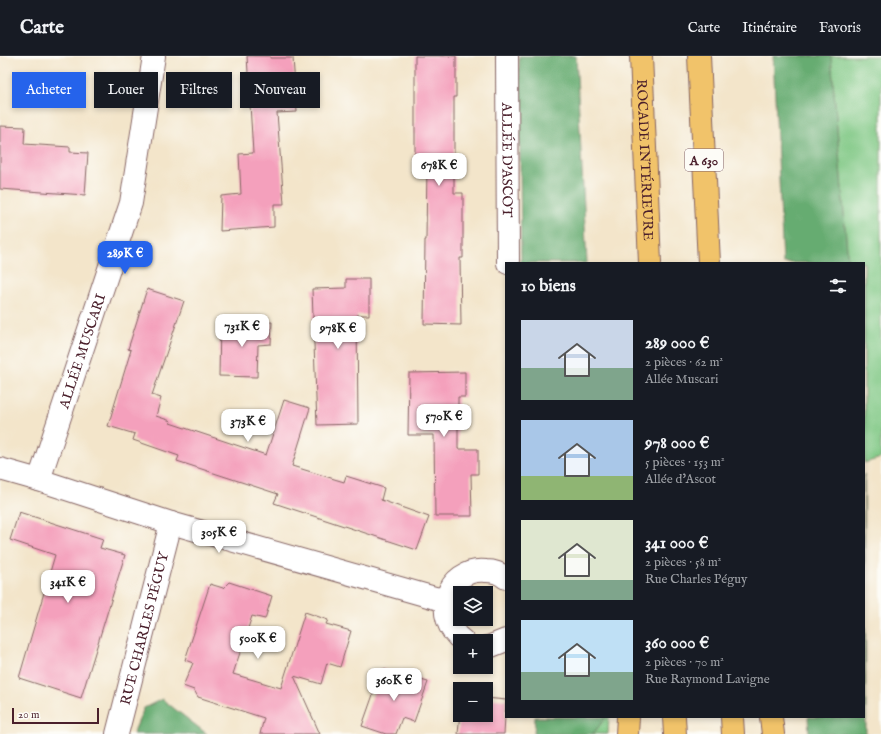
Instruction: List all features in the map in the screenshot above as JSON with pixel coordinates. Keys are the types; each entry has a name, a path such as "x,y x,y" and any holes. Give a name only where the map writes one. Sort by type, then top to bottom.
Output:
{"highway":[{"name":"ROCADE INTÉRIEURE","path":"641,56 650,262"},
{"name":"A 630","path":"698,56 709,262"},
{"path":"627,734 628,718"},
{"path":"674,718 675,734"},
{"path":"732,718 733,734"},
{"path":"771,718 773,734"}],"street":[{"name":"ALLÉE MUSCARI","path":"39,480 131,202 154,56"},
{"name":"ALLÉE D'ASCOT","path":"507,56 508,262"},
{"path":"0,469 172,523 428,596 446,599"},
{"name":"RUE CHARLES PÉGUY","path":"117,734 172,523"},
{"path":"454,634 448,625 445,612 446,599 451,588 459,579 469,573 481,570 505,574"},
{"path":"493,645 505,640"}],"green space":[{"path":"519,56 576,56 587,262 521,262"},
{"path":"773,56 831,56 848,262 783,262"},
{"path":"831,56 881,56 881,458 865,463 865,262 848,262"},
{"path":"865,604 866,734 809,734 808,718 865,718"},
{"path":"162,699 207,734 133,734 144,708"},
{"path":"535,718 605,718 593,734 534,734"},
{"path":"605,718 609,718 608,734 593,734"}],"building":[{"path":"247,56 293,58 294,72 248,72"},
{"path":"415,56 456,56 456,97 454,97 454,193 463,193 463,258 460,258 461,325 424,324 427,165 415,165"},
{"path":"250,108 297,108 297,112 277,113 284,204 274,204 274,227 220,231 221,196 241,194 239,154 253,153"},
{"path":"0,126 25,127 24,144 70,147 70,152 88,153 85,195 0,189"},
{"path":"346,279 369,279 369,315 357,315 358,424 317,425 312,289 346,288"},
{"path":"147,289 184,301 152,395 161,398 156,416 171,421 170,423 266,455 284,400 310,408 292,466 344,482 346,476 384,488 381,500 429,517 417,550 274,503 278,494 177,461 179,456 133,440 135,434 108,426 131,350 128,349"},
{"path":"272,322 271,344 258,345 257,377 219,376 220,324"},
{"path":"465,372 465,397 458,397 458,449 478,449 478,474 471,474 472,516 435,516 434,435 408,435 409,373"},
{"path":"19,512 103,539 100,548 125,555 81,698 19,678 55,555 10,540"},
{"path":"229,582 272,596 265,619 252,616 233,674 281,688 305,612 328,620 326,624 351,631 340,667 327,663 321,684 294,676 320,734 260,734 264,718 198,697 194,690 183,686 193,663 185,660 210,584 223,588"},
{"path":"382,669 428,682 414,722 402,718 396,734 386,734 362,726"},
{"path":"493,699 505,700 504,734 458,734 459,722 493,722"}]}
